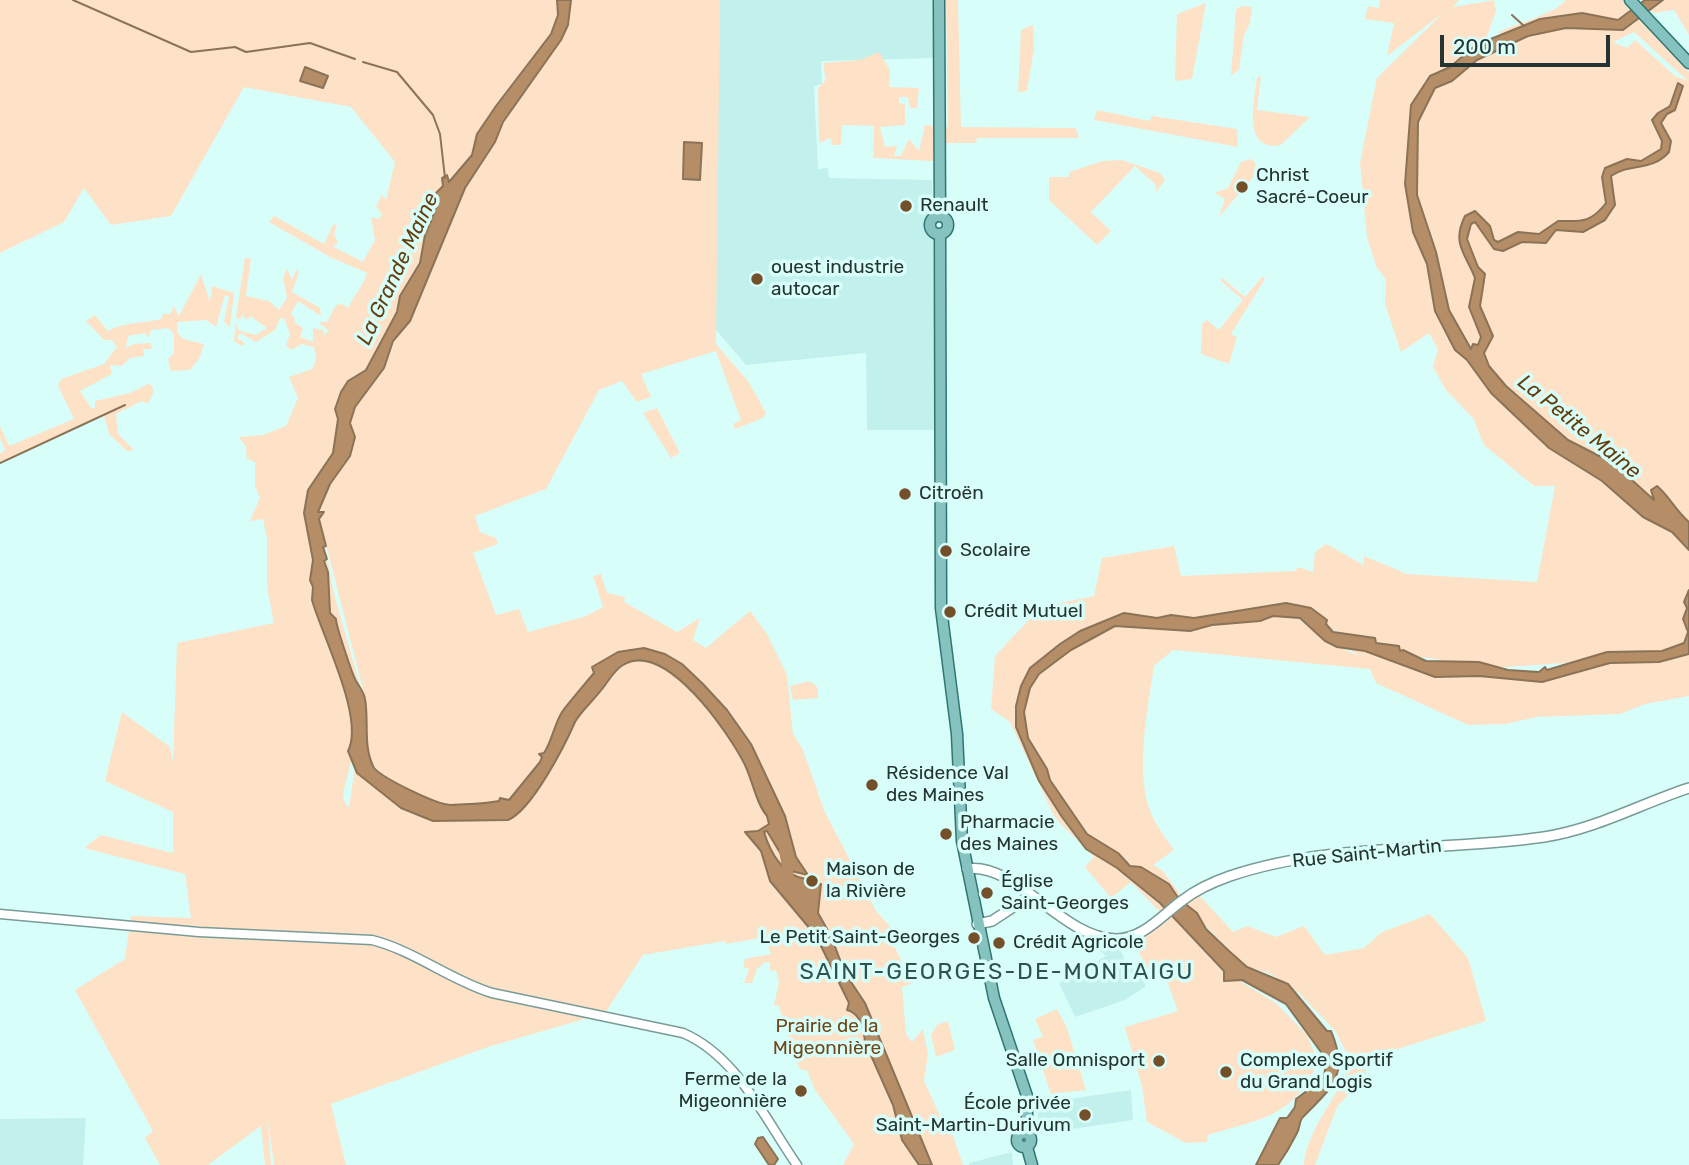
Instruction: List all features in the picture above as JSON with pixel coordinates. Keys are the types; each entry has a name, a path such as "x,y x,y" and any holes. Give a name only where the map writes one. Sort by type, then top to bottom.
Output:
{"main road":[{"path":"939,0 940,216 932,220 930,226 932,231 940,234 941,608 957,734 960,812 967,869 995,998 1027,1096 1027,1134 1031,1141 1027,1147 1032,1165"},
{"path":"1630,0 1689,63"},
{"name":"Rue Saint-Martin","path":"1030,897 1086,933 1106,938 1136,935 1202,887 1228,877 1304,858 1516,840 1599,824 1689,788"},
{"path":"967,869 987,868 1030,897 1001,915 978,924"}],"street":[{"path":"0,914 199,932 372,940 480,989 683,1032 700,1041 738,1078 797,1165"}],"shaded area":[{"path":"557,0 571,0 568,25 561,40 503,122 495,142 465,188 410,321 393,341 384,368 355,407 350,423 355,437 350,456 330,484 318,512 324,512 319,519 326,546 323,547 327,559 324,561 328,572 330,613 336,619 350,667 364,696 370,758 377,771 396,783 445,804 487,803 499,801 500,798 509,800 540,762 542,757 539,754 544,753 547,748 562,712 594,673 592,667 618,652 644,648 665,654 682,664 727,710 751,744 785,816 796,857 808,875 791,871 767,831 764,832 774,855 784,868 806,879 807,885 821,884 818,913 831,936 845,973 865,1003 932,1165 919,1165 902,1140 893,1105 865,1042 864,1032 855,1015 847,1010 849,1003 816,936 770,881 761,851 745,832 758,831 769,824 745,765 710,712 676,677 658,665 640,661 620,667 578,718 537,791 517,814 508,820 433,821 401,808 357,773 348,751 352,737 347,698 312,600 313,587 310,580 313,560 304,513 308,490 333,453 338,419 335,409 341,392 348,381 366,370 397,312 400,296 420,263 425,235 435,211 437,200 434,195 443,186 442,178 447,175 449,182 472,155 477,134 551,34 558,15"},
{"path":"719,0 936,0 935,58 821,61 822,84 814,86 818,169 828,168 829,178 932,180 936,430 867,430 866,353 746,365 711,324"},
{"path":"1645,0 1663,0 1623,30 1566,28 1528,36 1477,60 1452,81 1435,88 1418,122 1417,195 1436,252 1449,310 1471,349 1473,344 1478,345 1481,337 1469,307 1475,278 1460,242 1459,234 1465,216 1475,211 1490,226 1494,240 1498,242 1518,232 1539,234 1558,221 1590,218 1606,203 1602,177 1605,168 1627,159 1641,161 1661,149 1662,141 1652,120 1670,106 1678,83 1683,86 1675,110 1667,114 1661,123 1671,141 1669,152 1648,165 1611,176 1615,205 1605,220 1583,232 1556,230 1546,243 1522,242 1503,251 1494,249 1475,222 1471,224 1467,239 1478,267 1485,274 1480,306 1493,336 1484,353 1489,366 1506,386 1568,440 1613,463 1654,500 1651,490 1657,486 1689,522 1689,550 1672,532 1643,517 1602,481 1549,448 1491,393 1467,360 1455,350 1435,311 1427,264 1413,232 1405,184 1411,105 1430,76 1450,67 1476,45 1540,19 1582,13 1618,20"},
{"path":"305,67 328,76 323,88 300,81"},
{"path":"684,142 702,143 700,180 683,179"},
{"path":"1689,590 1689,654 1659,662 1610,663 1542,682 1479,676 1435,677 1365,651 1337,647 1325,641 1300,618 1273,616 1260,621 1212,625 1190,631 1115,626 1071,650 1039,674 1030,688 1024,712 1028,738 1047,769 1050,780 1087,834 1118,853 1130,866 1141,867 1169,884 1179,899 1197,913 1206,929 1229,951 1247,967 1288,984 1327,1031 1331,1031 1339,1059 1335,1080 1302,1118 1297,1133 1278,1165 1256,1165 1280,1118 1287,1118 1295,1107 1296,1099 1324,1078 1326,1059 1286,1004 1242,980 1224,981 1224,971 1160,903 1117,868 1086,849 1039,781 1016,727 1016,706 1021,686 1030,668 1080,631 1124,613 1157,618 1171,615 1194,618 1286,603 1311,608 1327,620 1326,624 1333,632 1375,638 1376,643 1399,646 1400,651 1426,661 1479,662 1508,670 1539,672 1545,667 1547,670 1607,652 1662,651 1684,643 1688,632 1683,619 1687,608 1684,602"},
{"path":"1088,939 1117,943 1128,967 1134,965 1146,986 1125,1000 1075,1017 1059,983 1106,956"},
{"name":"École privée Saint-Martin-Durivum","path":"1131,1090 1133,1120 1039,1134 1037,1109 1040,1103"},
{"path":"86,1118 83,1165 0,1165 0,1119"},
{"path":"763,1137 778,1159 774,1165 769,1165 755,1144 758,1138"},
{"path":"1012,1152 1013,1165 969,1165 969,1163"}],"green space":[{"name":"Prairie de la Migeonnière","path":"0,0 720,0 716,344 748,381 766,413 763,418 735,429 733,424 741,420 716,351 641,374 651,397 637,402 622,381 599,390 546,489 475,516 480,532 496,538 498,544 473,553 496,615 519,609 528,632 586,616 603,607 593,576 601,574 607,593 625,597 624,602 677,632 700,618 693,640 706,648 750,611 767,634 787,675 793,734 803,750 824,810 876,911 895,932 890,938 913,983 902,987 906,1034 912,1042 923,1029 928,1054 924,1081 946,1129 949,1124 963,1165 843,1165 854,1144 815,1090 807,1070 801,1070 796,1062 779,1006 774,1005 779,982 776,970 770,971 770,962 765,962 757,969 752,983 744,983 749,969 743,967 745,959 771,954 764,936 643,955 605,1013 488,1047 331,1104 346,1165 274,1165 268,1119 271,1165 265,1165 261,1126 208,1165 160,1165 145,1138 153,1131 75,990 125,959 131,916 191,918 185,874 84,848 101,835 173,853 173,812 105,781 122,712 170,747 173,763 177,643 274,623 267,587 267,539 263,519 250,521 260,498 255,486 255,462 247,459 246,447 239,437 263,435 286,426 298,398 289,377 312,369 316,361 314,347 302,344 291,350 286,345 290,334 284,318 280,319 275,330 256,342 240,333 237,338 245,343 242,346 234,341 236,322 238,330 256,335 267,328 250,316 246,320 242,314 240,320 236,317 245,258 251,258 246,296 269,301 279,310 287,298 283,277 287,269 292,280 296,270 299,272 292,292 320,308 321,316 298,301 291,314 294,322 303,328 300,337 313,342 313,328 323,330 325,336 328,330 318,322 327,322 336,305 343,304 348,308 367,273 330,257 269,222 274,216 324,244 333,225 337,224 334,234 338,244 332,246 363,262 375,240 371,217 379,219 382,214 376,207 382,195 386,200 395,162 351,107 244,87 171,216 111,225 84,188 64,222 0,253","holes":["322,529 365,697 364,700 333,590","361,726 349,808 343,799 344,790"]},
{"path":"946,0 958,0 961,127 1076,128 1079,138 977,138 976,143 944,143 944,127 948,127"},
{"path":"1380,0 1459,0 1453,7 1494,0 1496,11 1479,59 1506,48 1499,32 1545,14 1566,0 1624,0 1689,72 1689,696 1645,704 1620,714 1537,717 1505,724 1468,725 1376,683 1370,669 1173,650 1154,666 1143,747 1144,781 1150,811 1174,850 1153,865 1163,871 1181,895 1160,912 1131,882 1111,898 1085,867 1094,857 1055,818 1010,722 991,709 995,656 1041,607 1094,596 1102,558 1174,546 1181,576 1295,571 1298,567 1313,572 1315,552 1326,544 1362,564 1363,568 1364,556 1407,574 1537,582 1555,486 1534,486 1484,445 1473,418 1446,390 1433,367 1438,349 1429,333 1401,352 1385,304 1386,280 1376,266 1367,237 1360,163 1377,78 1443,13 1387,56 1394,23 1365,19 1368,6 1379,8","holes":["1634,32 1688,81 1675,76 1635,40 1627,48 1613,42","1299,620 1336,631 1343,644 1359,656 1325,641 1318,632","1362,636 1410,655 1483,667 1412,665","1580,662 1570,669 1519,677 1490,668"]},
{"path":"1641,0 1689,0 1689,35 1674,10 1653,13"},
{"path":"1206,3 1192,79 1175,81 1177,14"},
{"path":"1241,6 1252,7 1250,23 1244,35 1239,69 1231,76 1236,10"},
{"path":"1033,25 1034,49 1027,91 1018,92 1021,30"},
{"path":"879,52 890,70 889,87 919,88 917,108 910,108 908,97 899,97 899,103 905,104 905,125 880,127 885,147 897,146 894,156 901,156 909,139 919,151 925,125 935,126 933,161 873,158 874,126 842,125 841,145 832,145 831,138 819,143 818,88 826,80 823,63 860,60"},
{"path":"1261,76 1257,110 1310,117 1281,145 1269,145 1260,141 1255,133 1254,99 1257,78"},
{"path":"1097,110 1150,121 1152,116 1237,129 1238,147 1094,120"},
{"path":"1250,159 1255,162 1256,174 1219,217 1225,199 1214,193 1228,188 1241,162"},
{"path":"1122,160 1160,173 1165,180 1156,192 1155,184 1135,166 1091,212 1111,231 1097,245 1049,200 1049,177 1069,177 1069,172 1103,161"},
{"path":"201,274 210,302 212,286 234,293 230,328 224,321 229,297 225,295 216,327 206,320 177,322 177,332 183,339 204,344 199,359 190,370 171,371 168,359 174,353 174,334 168,328 151,330 148,338 145,333 128,336 126,348 134,344 150,343 153,349 143,349 144,356 130,358 122,366 110,365 112,374 80,391 92,409 95,408 95,401 130,393 150,383 154,391 148,404 142,401 116,414 118,434 134,450 127,451 109,434 104,415 8,460 0,461 0,454 5,450 0,438 0,426 9,446 74,419 58,386 61,379 104,364 117,347 112,340 104,340 86,321 95,315 108,331 161,319 163,314 170,314 174,306 179,316"},
{"path":"1263,276 1265,279 1231,334 1237,337 1229,364 1201,354 1202,324 1207,320 1219,330 1243,300 1220,280 1222,278 1245,297"},
{"path":"657,408 680,453 671,458 643,413"},
{"path":"810,681 818,688 818,698 793,700 790,686"},
{"path":"1199,895 1233,932 1247,926 1276,937 1304,926 1325,955 1364,948 1382,932 1430,914 1468,958 1486,1021 1366,1059 1366,1075 1337,1107 1315,1165 1304,1165 1310,1139 1351,1062 1336,1032 1298,992 1271,974 1245,966 1184,904"},
{"name":"Complexe Sportif du Grand Logis","path":"1172,916 1224,972 1276,1003 1307,1035 1318,1062 1308,1081 1286,1106 1274,1114 1208,1135 1207,1142 1186,1143 1147,1122 1142,1086 1125,1027 1178,1011 1167,981 1155,975 1146,965 1135,941"},
{"path":"1057,1009 1067,1028 1086,1090 1051,1094 1033,1040 1043,1036 1035,1019"},
{"path":"948,1021 955,1050 936,1057 931,1035 937,1025"}],"waterway":[{"path":"73,0 191,52 235,47 246,52 310,43 355,59"},
{"path":"1512,15 1524,26"},
{"path":"363,62 397,72 433,115 440,134 445,178"},
{"path":"0,463 125,405"},
{"name":"La Grande Maine","path":"784,851 791,887"}],"place":[{"name":"Christ Sacré-Coeur","path":"1242,187"},
{"name":"Renault","path":"906,206"},
{"name":"ouest industrie autocar","path":"757,279"},
{"name":"Citroën","path":"905,494"},
{"name":"Scolaire","path":"946,551"},
{"name":"Crédit Mutuel","path":"950,612"},
{"name":"Résidence Val des Maines","path":"872,785"},
{"name":"Pharmacie des Maines","path":"946,834"},
{"name":"Maison de la Rivière","path":"812,881"},
{"name":"Église Saint-Georges","path":"987,893"},
{"name":"Le Petit Saint-Georges","path":"974,938"},
{"name":"Crédit Agricole","path":"999,943"},
{"name":"Salle Omnisport","path":"1159,1061"},
{"name":"Complexe Sportif du Grand Logis","path":"1226,1072"},
{"name":"Ferme de la Migeonnière","path":"801,1091"},
{"name":"École privée Saint-Martin-Durivum","path":"1085,1115"}],"district":[{"name":"SAINT-GEORGES-DE-MONTAIGU","path":"997,972"}],"water label":[{"name":"La Petite Maine","path":"1579,427"}]}
